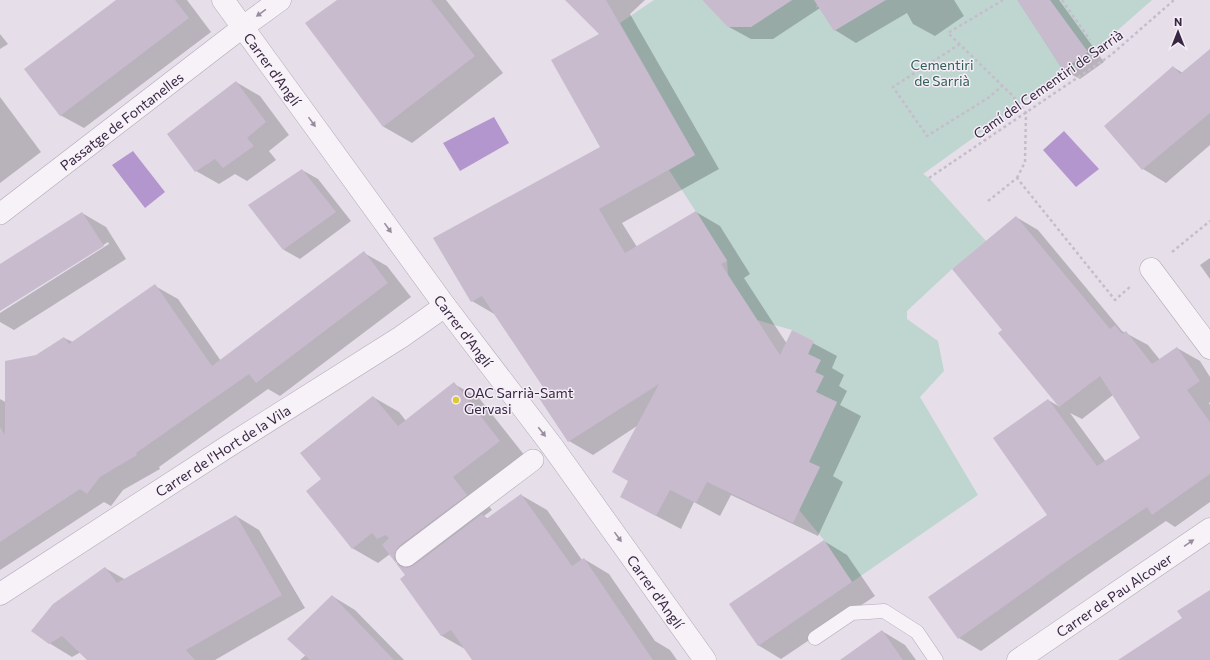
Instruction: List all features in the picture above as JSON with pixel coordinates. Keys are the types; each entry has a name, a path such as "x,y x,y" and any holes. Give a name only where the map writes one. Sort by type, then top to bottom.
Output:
{"street":[{"name":"Carrer d'Anglí","path":"223,0 445,306 552,446 705,660"},
{"path":"243,27 280,0"},
{"name":"Passatge de Fontanelles","path":"0,214 243,27"},
{"path":"1151,269 1210,348"},
{"name":"Carrer de l'Hort de la Vila","path":"0,594 401,336 445,306"},
{"path":"406,556 533,460"},
{"name":"Carrer de Pau Alcover","path":"1018,660 1210,529"}],"lane":[{"path":"815,638 852,613 884,611 917,632 936,660"}],"path":[{"path":"988,201 1017,178 1025,162 1026,113 1013,96 948,33 1003,0"},
{"path":"1062,0 1090,40"},
{"name":"Camí del Cementiri de Sarrià","path":"929,178 1110,55 1174,0"},
{"path":"960,44 893,87 926,136 988,98 1002,86"},
{"path":"1017,178 1115,300 1210,221"}],"green space":[{"name":"Cementiri de Sarrià","path":"654,0 702,0 729,27 751,27 792,0 818,0 816,8 826,0 1152,0 1093,52 923,174 929,178 986,241 952,269 907,311 907,319 938,341 944,371 920,397 978,495 852,582 824,540 799,510 820,467 809,462 837,402 816,392 815,372 820,360 808,354 814,341 792,330 757,320 728,276 727,260 669,170 695,155 620,23"}],"shaded area":[{"path":"494,117 509,143 460,171 443,143"},
{"path":"1064,131 1099,169 1076,187 1043,150"},
{"path":"133,151 165,192 145,208 112,165"}],"building":[{"path":"116,0 175,0 189,18 60,116 24,69"},
{"path":"337,0 431,0 475,56 383,127 305,23"},
{"path":"565,0 606,0 695,155 599,209 625,253 696,211 727,261 721,264 780,355 792,330 814,341 808,354 821,360 815,372 824,376 816,392 837,402 809,462 820,467 793,523 707,482 696,503 670,490 656,516 620,497 628,481 612,472 659,384 568,442 539,398 547,393 482,296 471,302 433,238 600,147 551,60 599,34"},
{"path":"702,0 792,0 751,27 728,27"},
{"path":"814,0 886,0 834,31"},
{"path":"1017,0 1050,0 1088,52 1063,70"},
{"path":"1210,49 1210,113 1142,170 1104,126 1173,66 1180,74"},
{"path":"236,81 266,122 247,138 254,146 223,168 215,159 195,172 167,134"},
{"path":"302,169 336,212 283,250 248,205"},
{"path":"82,212 104,246 0,311 0,264"},
{"path":"1016,216 1110,329 1115,325 1122,334 1126,331 1152,364 1177,347 1200,381 1187,390 1210,422 1210,474 1152,515 1147,507 1066,562 958,639 928,597 1047,515 993,438 1048,399 1097,466 1140,438 1100,376 1059,407 998,333 1002,330 952,269"},
{"path":"364,251 388,283 256,383 249,374 136,453 137,455 100,477 87,494 80,489 0,542 0,427 5,435 5,361 36,355 64,337 69,344 155,284 212,366"},
{"path":"454,382 500,441 453,477 467,495 399,546 394,557 396,563 407,568 413,566 482,514 486,519 521,494 572,566 584,558 653,660 472,660 451,630 441,636 400,579 405,575 382,545 389,538 386,535 377,539 372,533 352,549 306,491 321,479 300,453 373,396 398,426"},
{"path":"236,515 282,595 186,650 195,660 87,660 62,636 49,644 31,631 53,604 105,567 117,583"},
{"path":"824,540 852,582 758,646 729,604"},
{"path":"1210,590 1210,660 1118,660 1182,618 1177,611"},
{"path":"332,595 394,660 310,660 287,639"},
{"path":"882,630 903,660 840,660"}],"place":[{"name":"OAC Sarrià-Samt Gervasi","path":"456,400"}]}
